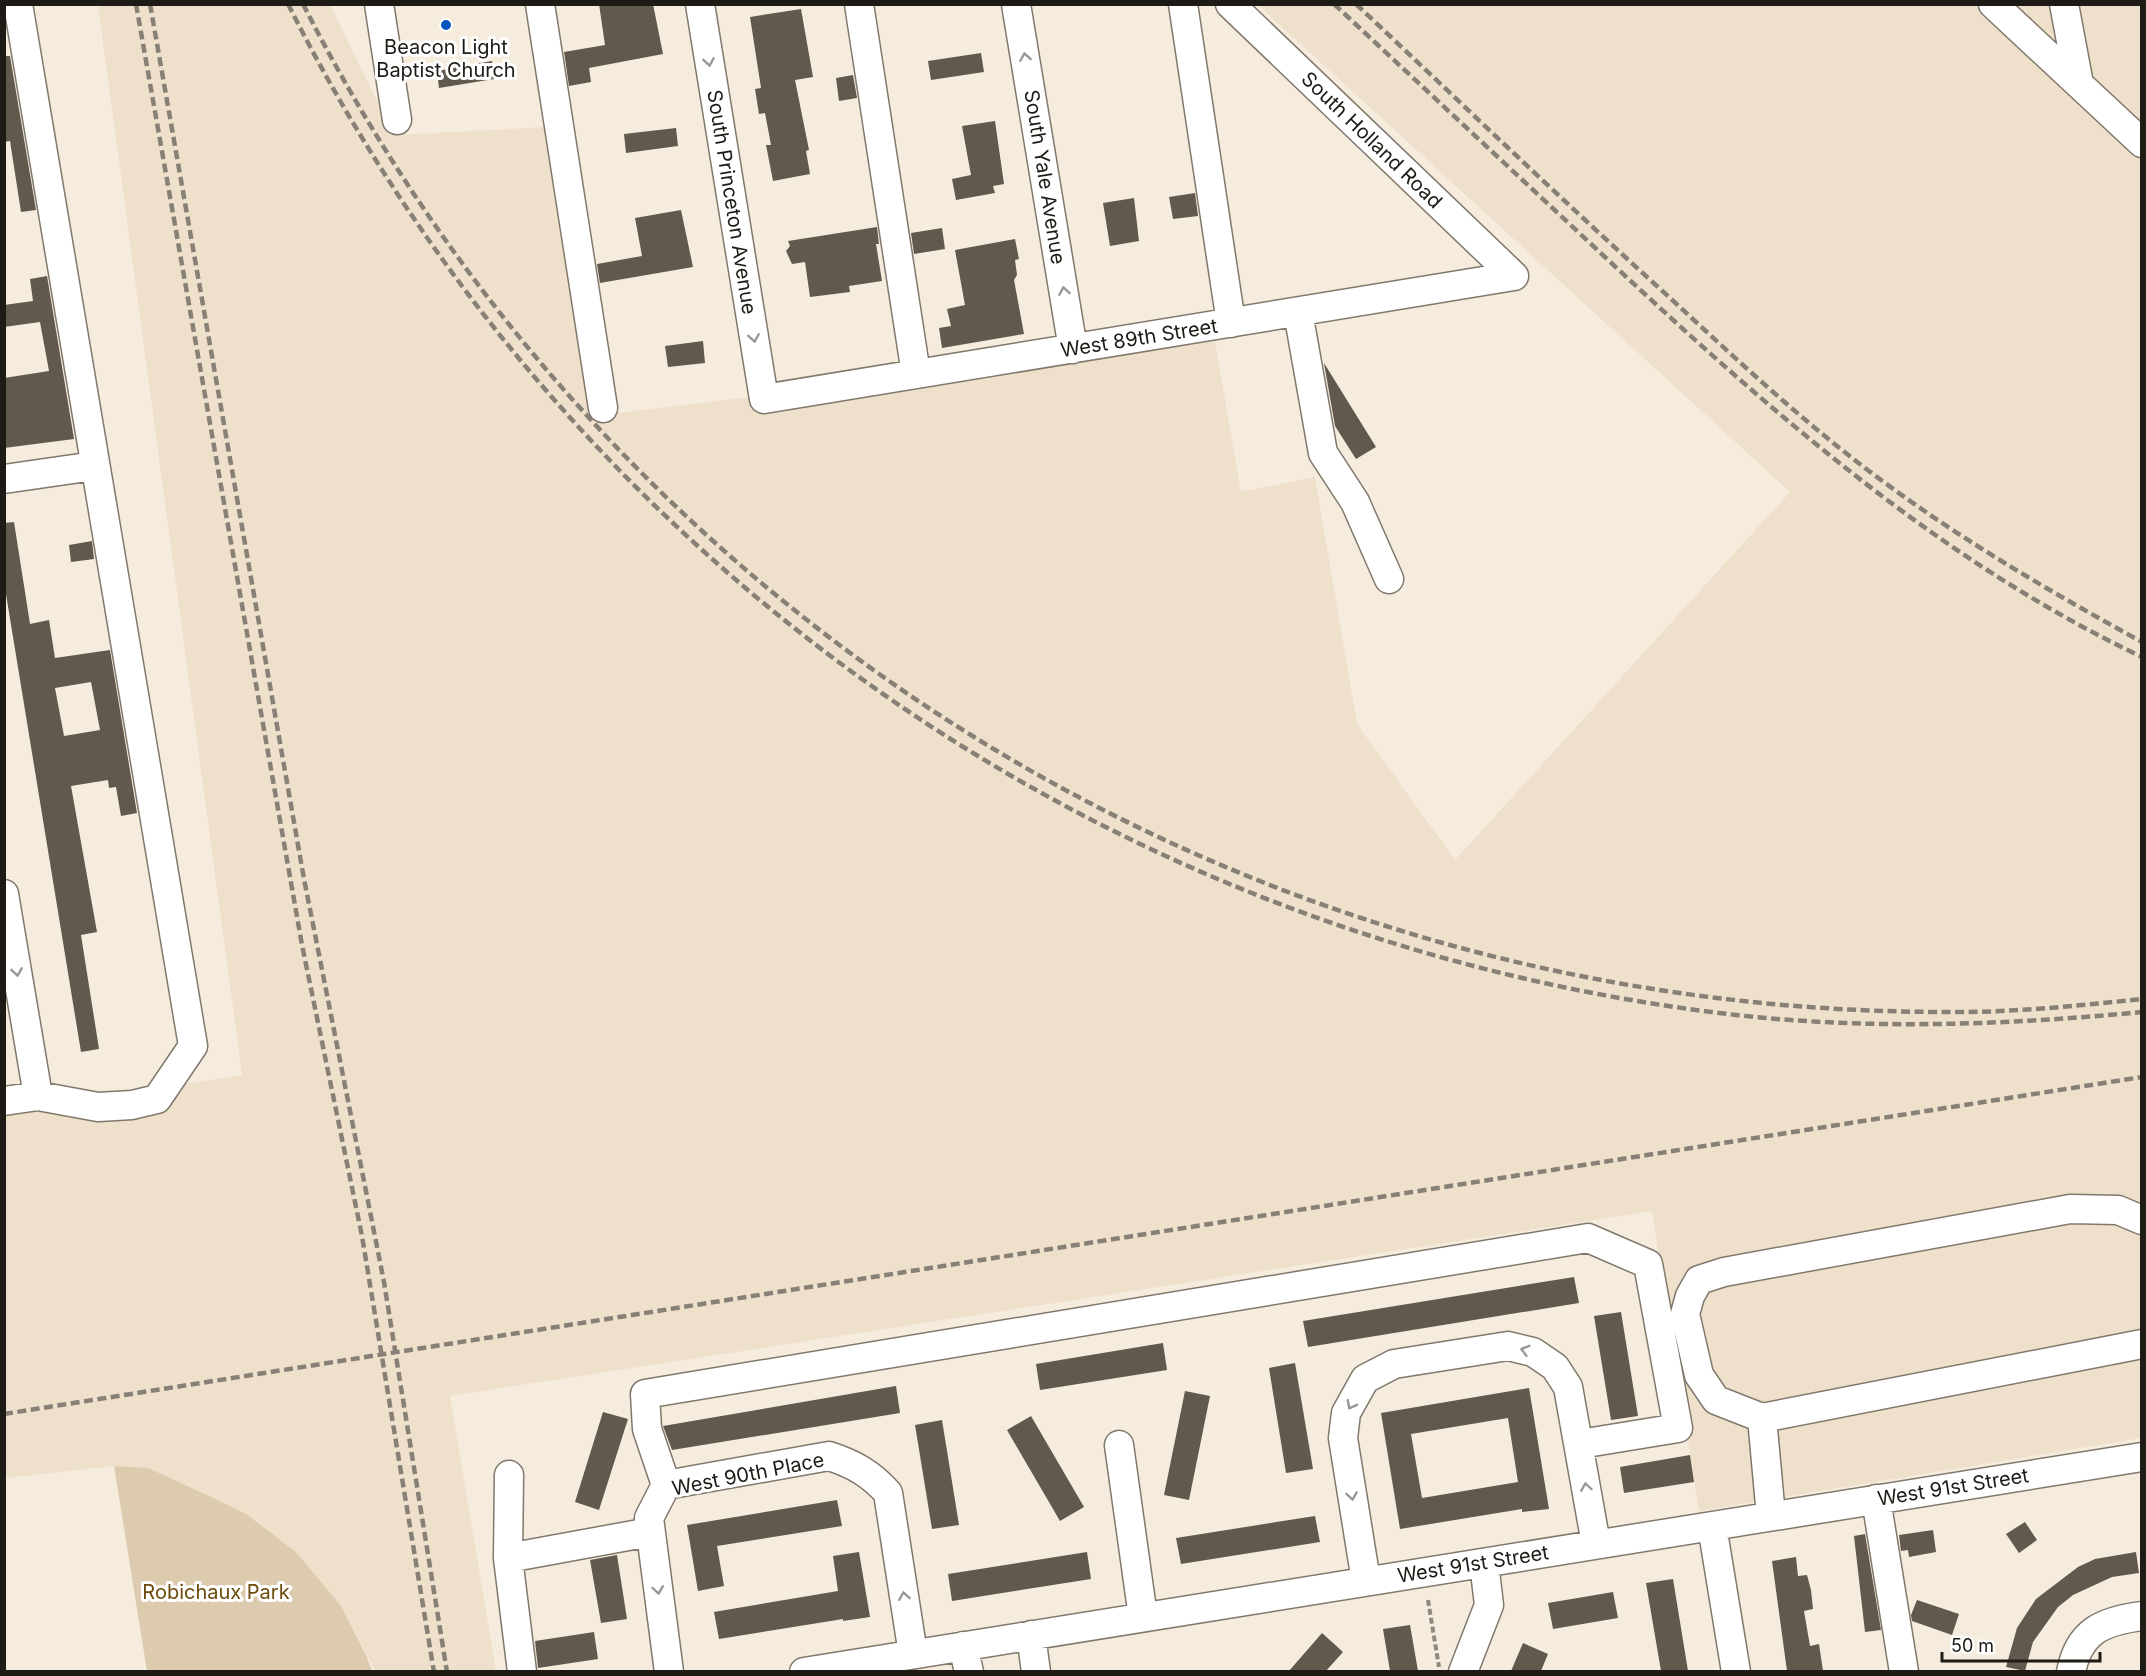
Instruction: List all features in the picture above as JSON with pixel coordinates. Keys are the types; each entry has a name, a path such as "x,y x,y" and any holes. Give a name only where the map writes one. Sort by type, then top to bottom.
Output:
{"street":[{"path":"4,1101 38,1096 98,1107 132,1105 157,1099 193,1047 18,4"},
{"path":"379,4 397,120"},
{"path":"540,4 603,408"},
{"name":"South Princeton Avenue","path":"700,4 764,399"},
{"path":"859,4 916,374"},
{"name":"South Yale Avenue","path":"1016,4 1073,349"},
{"path":"1183,4 1231,323"},
{"name":"South Holland Road","path":"1230,4 1514,276"},
{"path":"1993,4 2142,143"},
{"path":"2064,4 2079,84"},
{"name":"West 89th Street","path":"764,399 1514,276"},
{"path":"1298,312 1323,453 1354,502 1389,579"},
{"path":"4,479 94,466"},
{"path":"4,894 38,1096"},
{"path":"2142,1220 2118,1210 2070,1209 1724,1272 1699,1280 1690,1296 1686,1314 1699,1375 1716,1400 1762,1418 2142,1344"},
{"path":"666,1485 647,1429 645,1394 1588,1238 1648,1264 1678,1428 1580,1444"},
{"path":"1366,1581 1343,1438 1346,1413 1365,1379 1394,1364 1508,1346 1533,1352 1555,1367 1568,1387 1580,1444 1596,1544"},
{"path":"1762,1418 1771,1516"},
{"path":"1119,1445 1143,1617"},
{"name":"West 90th Place","path":"649,1525 666,1485 829,1456 850,1463 873,1476 888,1494 914,1654"},
{"name":"West 91st Street","path":"804,1671 914,1654 966,1659 1030,1635 2142,1457"},
{"path":"509,1475 508,1558 522,1671"},
{"path":"1876,1499 1904,1671"},
{"path":"508,1558 649,1525 669,1671"},
{"path":"1712,1526 1736,1671"},
{"path":"1463,1671 1489,1605 1484,1563"},
{"path":"2073,1661 2104,1625 2142,1616"},
{"path":"1030,1635 1036,1671"}],"path":[{"path":"1428,1600 1439,1671"}],"shaded area":[{"path":"98,5 330,5 394,135 547,127 608,414 1215,342 1241,492 1315,477 1357,724 1455,860 1790,492 1258,5 2141,5 2141,1438 1699,1511 1652,1211 450,1396 496,1671 375,1671 341,1606 148,1468 114,1466 5,1478 5,1112 242,1075"}],"green space":[{"name":"Robichaux Park","path":"114,1466 148,1468 207,1495 246,1514 296,1552 341,1606 372,1671 147,1671"}],"building":[{"path":"599,4 653,4 663,54 589,68 591,82 569,86 564,52 605,45"},
{"path":"801,9 813,77 795,80 809,150 806,151 810,174 773,181 766,145 771,145 765,113 759,114 755,89 761,88 750,17"},
{"path":"981,53 984,72 931,80 928,61"},
{"path":"4,56 10,56 36,210 21,212 10,141 4,142"},
{"path":"492,61 494,79 439,88 437,71"},
{"path":"853,75 857,98 839,101 836,78"},
{"path":"995,121 1004,184 993,186 995,193 956,200 952,179 971,175 962,126"},
{"path":"676,128 678,146 626,153 624,134"},
{"path":"1195,193 1198,216 1173,219 1169,197"},
{"path":"1134,198 1139,241 1110,246 1103,203"},
{"path":"681,210 693,267 600,283 597,264 642,256 635,218"},
{"path":"877,227 879,244 876,244 882,281 849,286 850,292 810,297 805,262 792,264 786,251 790,246 788,241"},
{"path":"942,228 945,249 914,254 911,233"},
{"path":"1015,239 1019,259 1015,260 1017,275 1014,280 1024,334 942,348 939,328 951,326 947,309 965,305 955,250"},
{"path":"47,276 74,439 4,448 4,378 49,371 40,322 4,327 4,305 33,301 30,279"},
{"path":"703,341 705,363 668,367 665,346"},
{"path":"1324,363 1376,447 1356,459 1335,426"},
{"path":"14,522 30,624 49,620 55,658 110,650 137,813 121,816 116,787 109,788 108,780 71,786 97,932 81,935 99,1049 81,1052 4,582 4,523","holes":["91,682 100,730 64,736 55,688"]},
{"path":"92,541 94,559 71,562 69,545"},
{"path":"1574,1277 1579,1303 1308,1347 1303,1321"},
{"path":"1621,1312 1638,1416 1611,1420 1594,1316"},
{"path":"1163,1343 1167,1370 1040,1390 1036,1364"},
{"path":"1295,1363 1313,1469 1286,1473 1269,1368"},
{"path":"896,1386 900,1413 672,1450 663,1426"},
{"path":"1529,1388 1549,1509 1522,1512 1522,1509 1400,1529 1381,1413","holes":["1508,1418 1518,1482 1422,1498 1411,1434"]},
{"path":"1185,1391 1210,1396 1189,1500 1164,1495"},
{"path":"603,1412 628,1419 599,1510 575,1502"},
{"path":"1031,1416 1084,1507 1060,1521 1007,1430"},
{"path":"942,1420 959,1525 932,1529 915,1425"},
{"path":"1690,1455 1694,1482 1624,1493 1620,1467"},
{"path":"837,1500 842,1526 717,1546 724,1586 698,1591 687,1525"},
{"path":"1315,1516 1320,1542 1181,1564 1176,1538"},
{"path":"2025,1522 2037,1540 2019,1553 2006,1534"},
{"path":"1933,1530 1936,1552 1909,1557 1908,1550 1901,1551 1899,1535"},
{"path":"1865,1534 1881,1630 1865,1632 1854,1536"},
{"path":"859,1552 870,1617 843,1621 843,1619 719,1639 714,1612 838,1591 833,1556"},
{"path":"1087,1552 1091,1579 952,1601 948,1574"},
{"path":"2136,1552 2139,1573 2112,1577 2073,1595 2058,1607 2033,1642 2025,1671 2006,1667 2017,1628 2036,1599 2078,1567 2095,1559"},
{"path":"617,1555 627,1619 601,1623 590,1560"},
{"path":"1796,1557 1798,1576 1807,1575 1811,1590 1813,1609 1804,1611 1810,1646 1819,1644 1823,1671 1787,1671 1772,1561"},
{"path":"1673,1579 1688,1671 1661,1671 1646,1583"},
{"path":"1613,1592 1618,1618 1553,1629 1548,1603"},
{"path":"1917,1600 1959,1614 1952,1635 1912,1621 1911,1615"},
{"path":"1410,1625 1418,1671 1390,1671 1383,1629"},
{"path":"594,1632 598,1659 538,1668 535,1641"},
{"path":"1322,1633 1343,1652 1326,1671 1289,1671"},
{"path":"1523,1643 1548,1654 1541,1671 1511,1671"}],"railway":[{"path":"136,4 302,945 362,1236 434,1672"},
{"path":"150,4 304,879 384,1282 447,1672"},
{"path":"288,4 406,206 545,390 705,553 883,694 1077,812 1285,906 1505,974 1736,1015 1837,1023 1989,1023 2142,1012"},
{"path":"303,4 435,226 594,423 776,595 979,740 1200,856 1436,941 1684,994 1941,1012 2016,1010 2142,999"},
{"path":"1334,4 1667,315 1793,425 1926,528 1995,575 2067,618 2142,657"},
{"path":"1356,4 1629,261 1820,432 1905,498 1971,542 2142,642"},
{"path":"4,1414 2142,1077"}],"place":[{"name":"Beacon Light Baptist Church","path":"446,25"}]}
